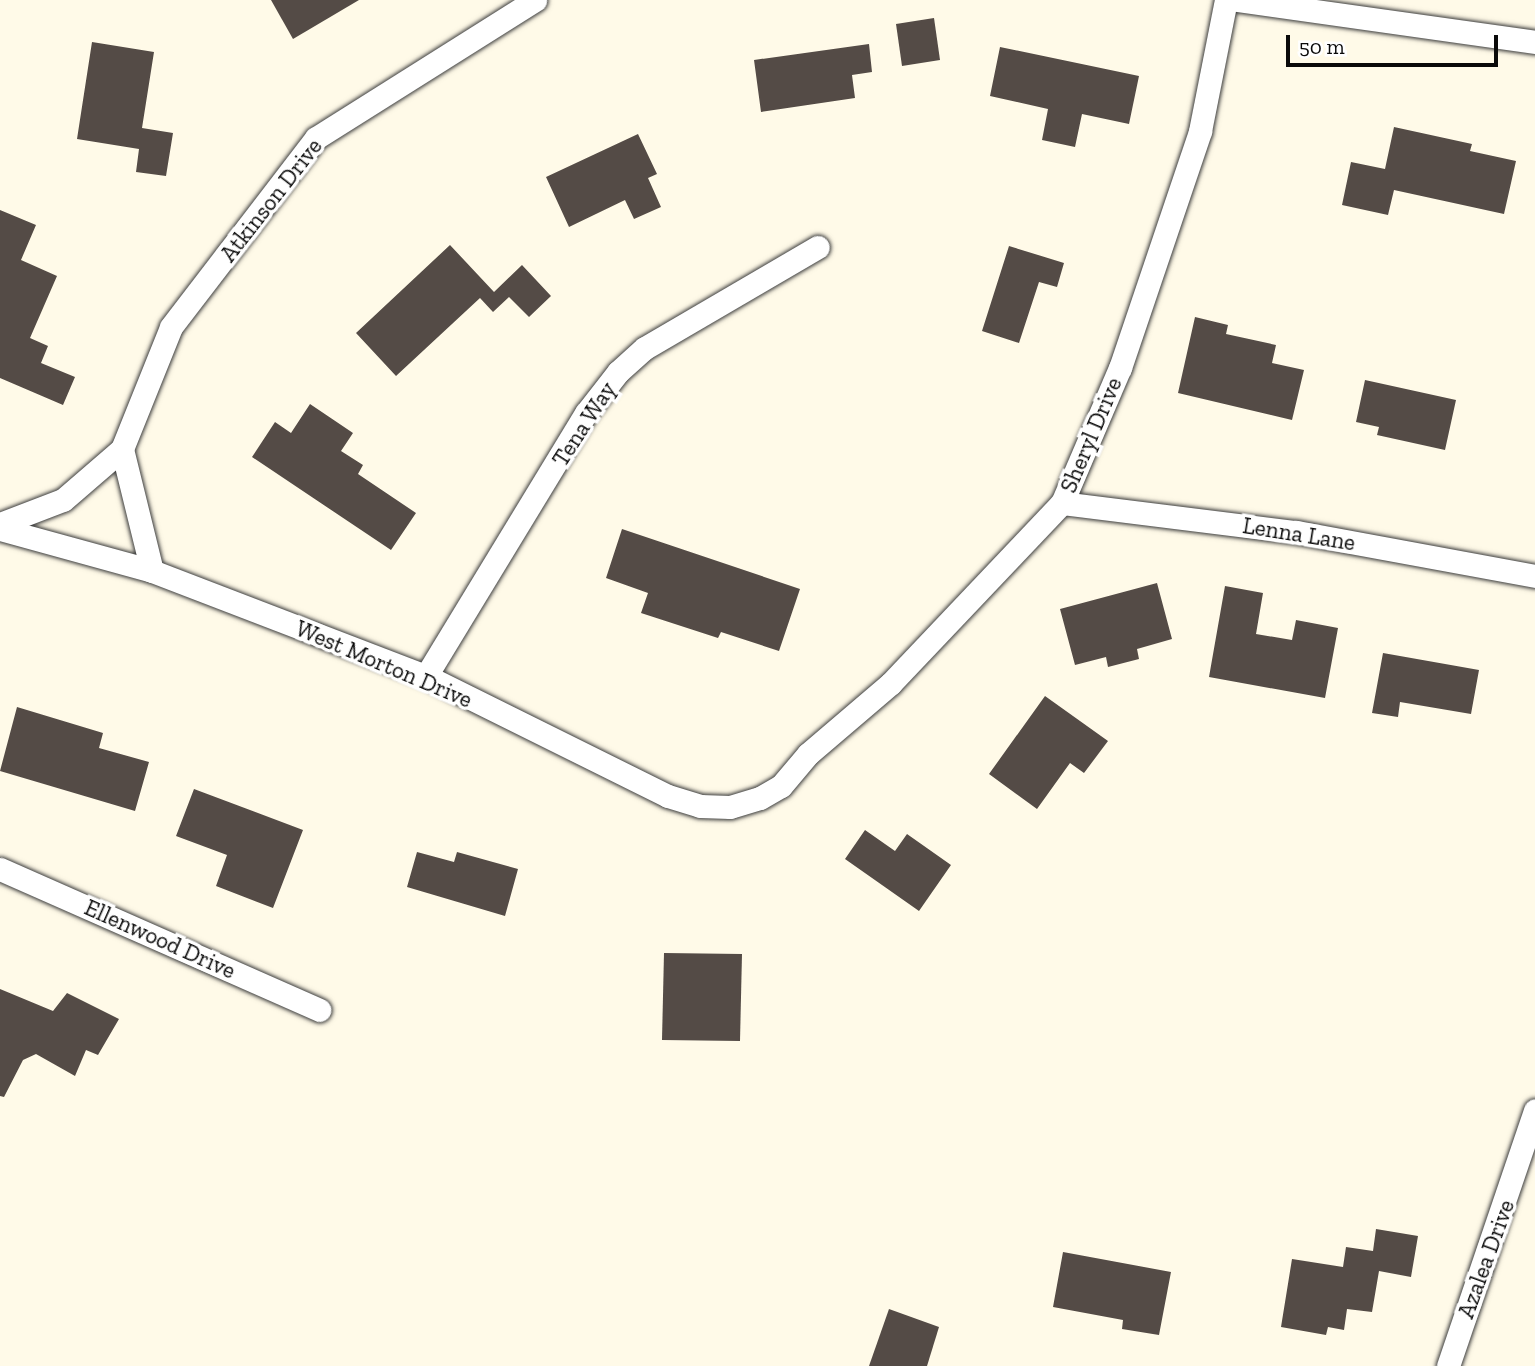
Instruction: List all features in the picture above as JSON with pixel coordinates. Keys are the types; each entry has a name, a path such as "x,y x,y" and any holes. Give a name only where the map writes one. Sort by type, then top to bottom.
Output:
{"street":[{"name":"Atkinson Drive","path":"0,526 62,500 122,449 172,327 316,138 535,0"},
{"name":"Sheryl Drive","path":"760,798 781,786 808,754 891,683 1062,503 1120,368 1200,131 1226,0"},
{"path":"1237,0 1535,42"},
{"name":"Tena Way","path":"426,676 586,412 618,372 645,348 818,247"},
{"path":"122,449 152,571"},
{"name":"Lenna Lane","path":"1062,503 1296,532 1535,576"},
{"name":"West Morton Drive","path":"0,526 152,571 426,676 668,796 700,806 730,807 760,798"},
{"name":"Ellenwood Drive","path":"0,869 319,1010"},
{"name":"Azalea Drive","path":"1448,1366 1535,1110"}],"building":[{"path":"271,0 359,0 293,39"},
{"path":"934,18 940,60 902,66 896,24"},
{"path":"92,42 154,52 142,128 173,133 166,176 136,172 139,149 77,139"},
{"path":"869,44 872,72 852,75 855,98 761,112 754,60"},
{"path":"1000,47 1139,76 1129,124 1082,114 1075,147 1042,140 1048,109 990,96"},
{"path":"1394,127 1472,144 1470,151 1516,161 1504,214 1394,190 1388,215 1342,205 1351,162 1385,169"},
{"path":"638,134 657,174 648,178 661,207 634,219 625,200 569,227 546,177"},
{"path":"0,210 36,225 21,260 57,276 30,338 48,346 41,363 75,377 63,405 0,378"},
{"path":"450,245 494,292 522,265 551,296 529,317 509,297 493,312 480,298 396,376 356,333"},
{"path":"1009,246 1064,263 1057,287 1039,282 1019,343 982,331"},
{"path":"1195,317 1228,325 1226,334 1276,345 1272,363 1304,370 1292,420 1178,393"},
{"path":"1365,380 1456,400 1445,450 1377,435 1379,427 1356,422"},
{"path":"310,404 353,433 341,451 363,465 358,474 416,513 391,550 252,457 275,422 291,433"},
{"path":"622,529 800,589 779,651 721,632 718,638 641,613 648,593 606,578"},
{"path":"1157,583 1172,639 1137,649 1139,659 1108,667 1106,657 1075,665 1060,609"},
{"path":"1225,586 1263,593 1256,634 1292,640 1296,620 1338,628 1325,698 1209,677"},
{"path":"1383,653 1479,670 1471,714 1400,702 1398,717 1372,713"},
{"path":"1045,696 1108,741 1084,773 1070,763 1037,809 989,774"},
{"path":"17,707 103,733 99,748 149,762 135,811 0,771"},
{"path":"194,789 303,830 273,908 216,886 227,855 176,836"},
{"path":"865,830 895,851 907,834 951,865 919,911 845,859"},
{"path":"417,852 454,862 457,852 518,869 505,916 407,887"},
{"path":"664,953 742,954 740,1041 662,1040"},
{"path":"0,989 53,1011 67,993 119,1019 98,1055 86,1050 75,1076 36,1054 23,1060 4,1097 0,1096"},
{"path":"1376,1229 1418,1236 1411,1277 1379,1271 1372,1312 1347,1309 1344,1330 1328,1327 1326,1335 1281,1327 1292,1259 1343,1267 1346,1247 1373,1251"},
{"path":"1063,1252 1171,1272 1159,1335 1122,1329 1123,1320 1053,1307"},
{"path":"889,1309 939,1327 927,1366 869,1366"}]}
